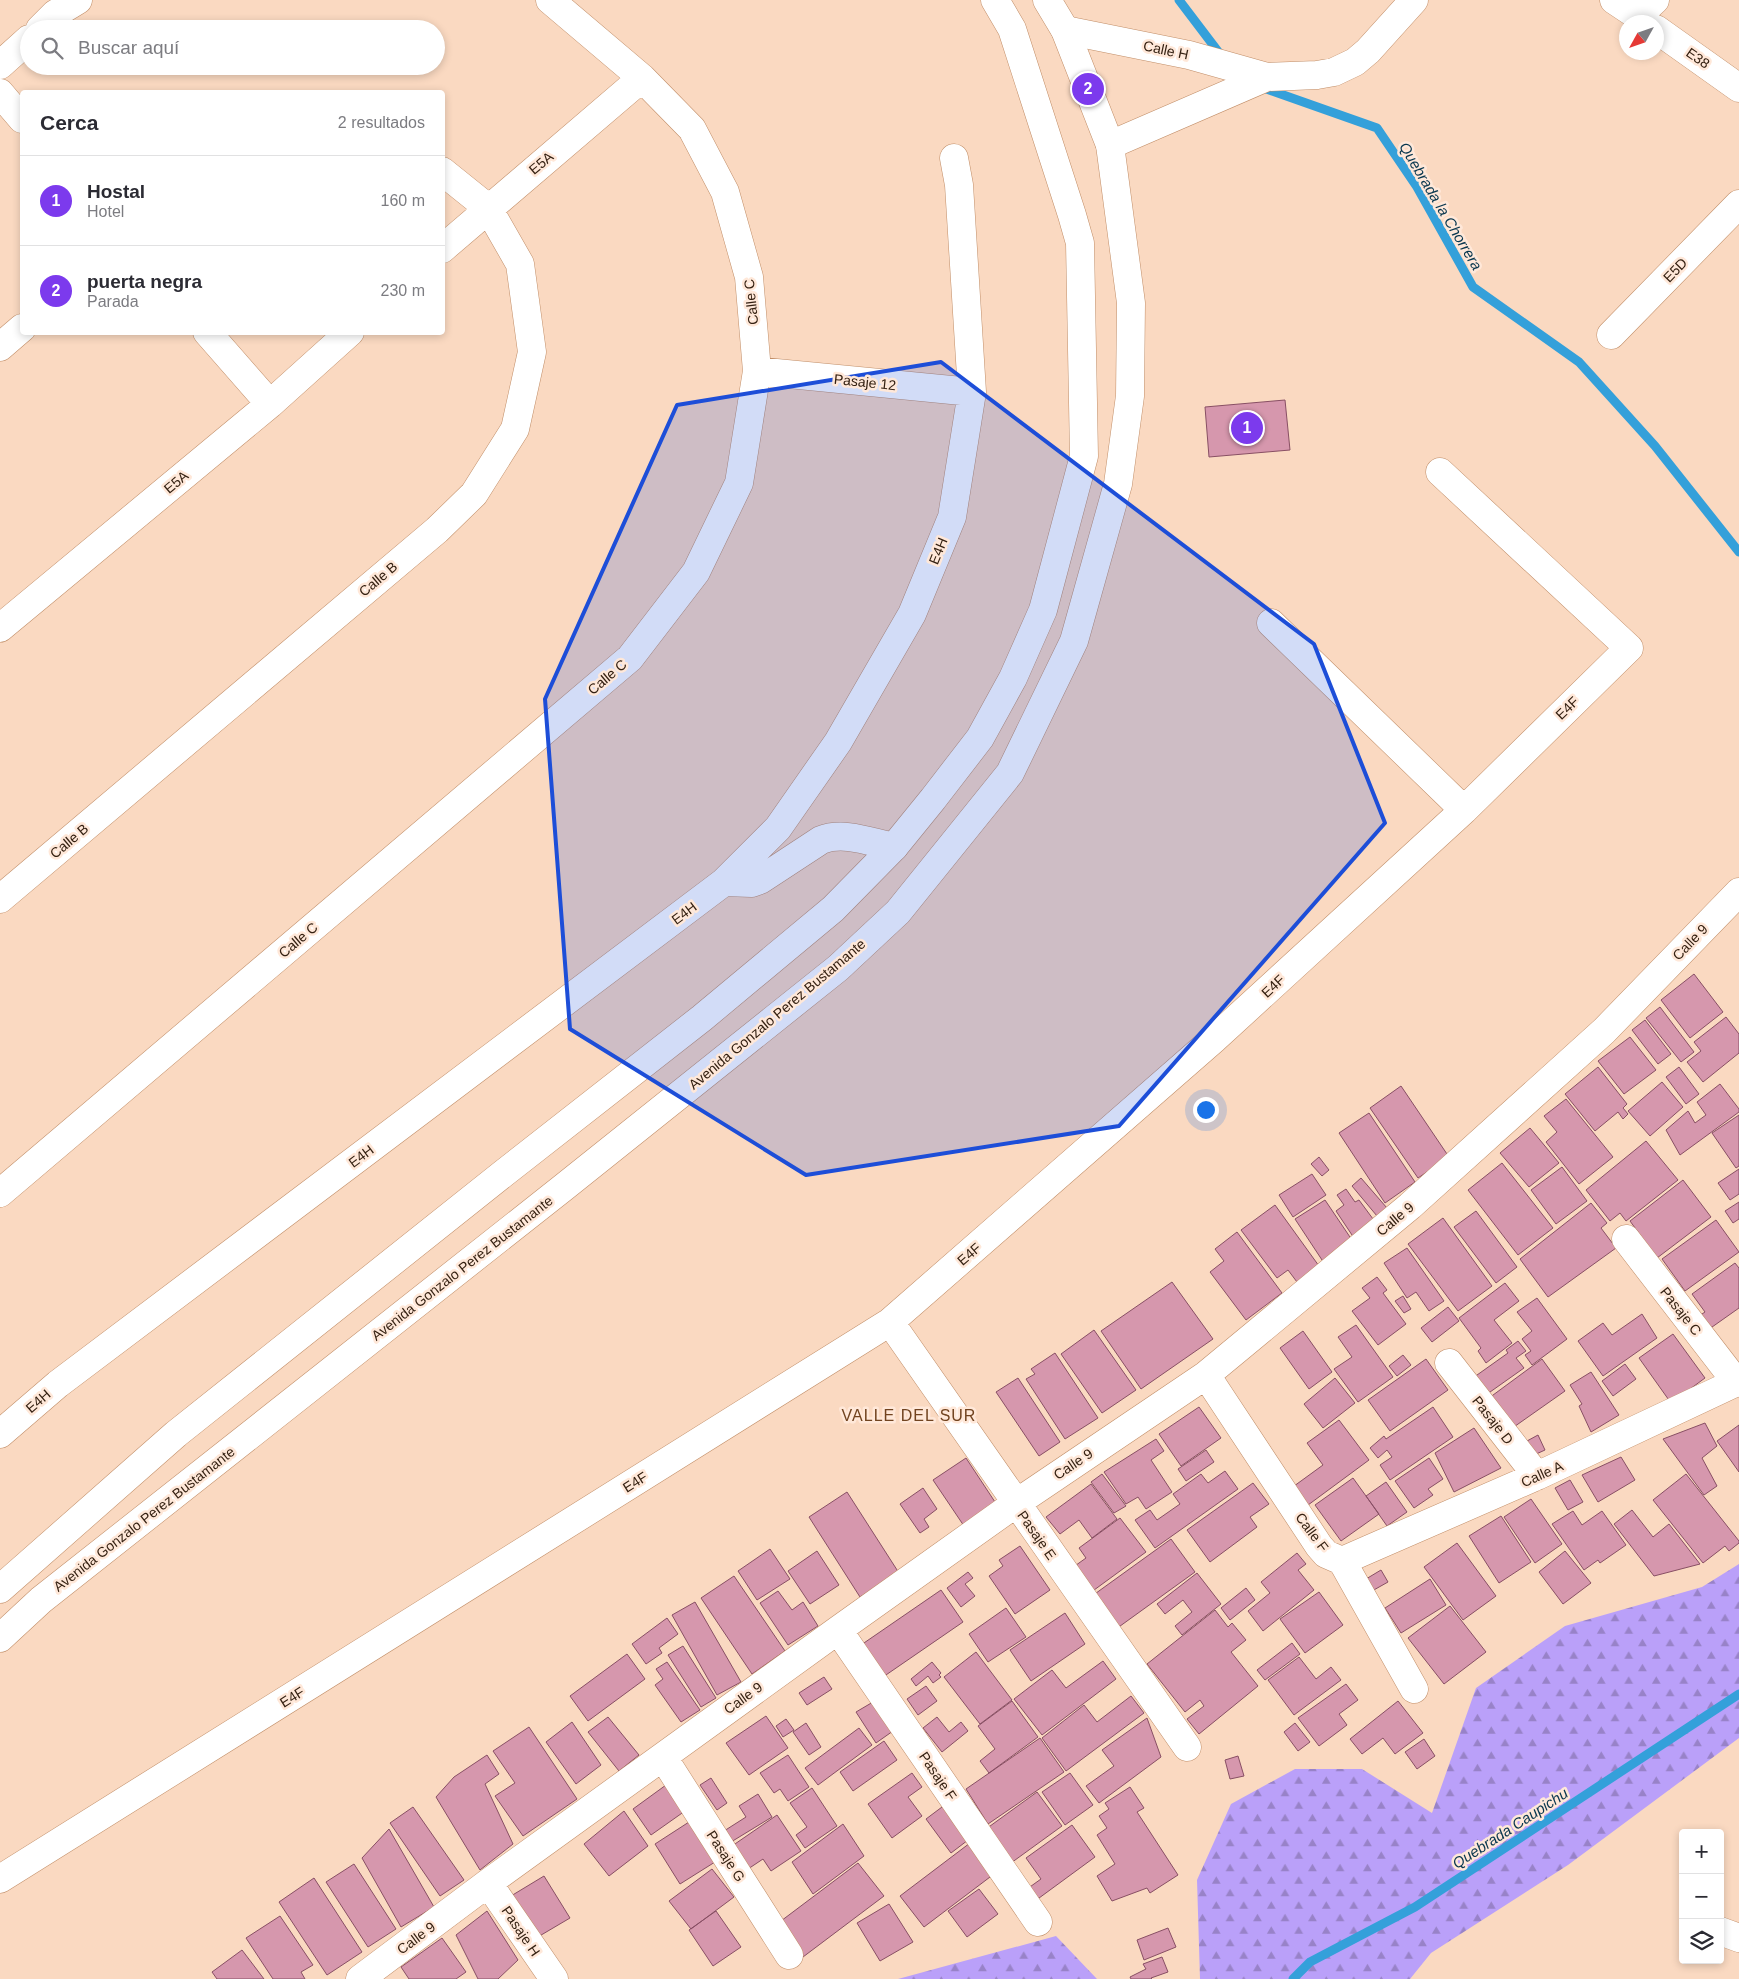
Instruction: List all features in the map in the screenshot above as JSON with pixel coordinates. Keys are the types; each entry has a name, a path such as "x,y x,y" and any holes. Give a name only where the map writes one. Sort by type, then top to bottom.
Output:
{"street":[{"path":"49,20 55,14 78,0"},
{"name":"Calle C","path":"0,1193 630,658 696,572 739,483 757,371 749,277 725,192 692,129 642,78 550,0"},
{"path":"0,1588 176,1434 702,1018 833,908 894,847 980,738 1013,678 1043,610 1084,456 1080,243 1012,29 994,0"},
{"name":"Avenida Gonzalo Perez Bustamante","path":"0,1638 41,1600 838,968 898,912 1010,773 1074,641 1118,484 1130,396 1131,303 1110,145 1065,30 1047,0"},
{"name":"Calle H","path":"1065,30 1189,55 1267,77 1325,74 1355,62 1368,51 1414,0"},
{"name":"E38","path":"1614,0 1645,15"},
{"name":"E38","path":"1664,29 1739,88"},
{"path":"0,65 20,47"},
{"name":"Calle H","path":"1110,145 1267,77"},
{"name":"E5A","path":"445,246 642,78"},
{"path":"0,93 20,117"},
{"name":"E4H","path":"0,1434 58,1384 724,882 778,828 838,742 912,614 952,517 972,392 959,185 954,158"},
{"name":"Calle B","path":"0,899 437,530 474,494 515,429 532,352 520,264 488,208 445,173"},
{"name":"E5D","path":"1611,336 1739,204"},
{"path":"0,347 20,330"},
{"path":"211,335 270,404"},
{"name":"E5A","path":"0,628 270,404 347,335"},
{"name":"Pasaje 12","path":"757,371 972,392"},
{"name":"E4F","path":"0,1879 890,1322 1214,1039 1464,810 1629,648 1440,472"},
{"path":"1271,623 1464,810"},
{"path":"724,882 752,883 760,880 820,840 830,836 843,835 894,847"},
{"name":"Calle 9","path":"360,1979 389,1969 488,1883 662,1756 1015,1504 1206,1375 1410,1206 1604,1031 1739,892"},
{"name":"Pasaje C","path":"1626,1238 1738,1382"},
{"name":"Pasaje E","path":"890,1322 1186,1747"},
{"name":"Pasaje D","path":"1449,1363 1537,1476"},
{"name":"Calle F","path":"1206,1375 1319,1546 1326,1554 1342,1561 1414,1689"},
{"name":"Calle A","path":"1342,1561 1537,1476 1738,1382"},
{"name":"Pasaje F","path":"838,1630 1038,1922"},
{"name":"Pasaje G","path":"662,1756 789,1955"},
{"name":"Pasaje H","path":"488,1883 554,1979"},
{"path":"1724,1932 1739,1938"}],"highlighted area":[{"path":"941,362 1314,644 1385,823 1119,1126 806,1175 570,1029 545,699 677,405"}],"green space":[{"path":"1739,1564 1739,1738 1568,1865 1431,1953 1410,1979 1200,1979 1197,1880 1231,1804 1295,1769 1362,1769 1432,1813 1476,1688 1565,1626 1702,1587"},
{"path":"1056,1936 1097,1979 898,1979"}],"building":[{"path":"1285,400 1290,450 1209,457 1205,407"},
{"path":"1694,974 1723,1012 1690,1038 1661,1000"},
{"path":"1660,1007 1694,1052 1681,1062 1646,1018"},
{"path":"1726,1017 1739,1034 1739,1053 1703,1082 1687,1062 1701,1051 1694,1042"},
{"path":"1645,1020 1671,1054 1658,1064 1632,1030"},
{"path":"1630,1037 1656,1070 1624,1094 1598,1061"},
{"path":"1598,1067 1627,1104 1623,1108 1628,1114 1623,1119 1618,1112 1595,1131 1565,1094"},
{"path":"1679,1067 1699,1094 1686,1104 1666,1077"},
{"path":"1662,1082 1683,1107 1650,1136 1628,1111"},
{"path":"1720,1084 1739,1109 1739,1112 1680,1155 1666,1130 1688,1111 1695,1123 1706,1115 1697,1102"},
{"path":"1401,1086 1449,1157 1418,1178 1370,1108"},
{"path":"1566,1099 1613,1157 1579,1184 1546,1142 1557,1132 1544,1116"},
{"path":"1369,1113 1415,1182 1385,1203 1339,1133"},
{"path":"1739,1115 1739,1166 1736,1168 1712,1133"},
{"path":"1530,1128 1559,1163 1529,1187 1500,1153"},
{"path":"1646,1141 1678,1180 1626,1221 1620,1213 1610,1221 1586,1190"},
{"path":"1319,1157 1329,1170 1322,1176 1311,1164"},
{"path":"1502,1163 1553,1228 1518,1255 1468,1190"},
{"path":"1562,1167 1587,1201 1556,1224 1531,1190"},
{"path":"1739,1169 1739,1194 1730,1200 1718,1183"},
{"path":"1312,1174 1326,1195 1293,1217 1279,1195"},
{"path":"1361,1178 1387,1208 1377,1216 1352,1186"},
{"path":"1683,1180 1711,1217 1657,1258 1630,1221"},
{"path":"1346,1189 1355,1202 1359,1200 1376,1223 1354,1238 1336,1211 1344,1205 1337,1195"},
{"path":"1325,1200 1354,1243 1324,1263 1295,1219"},
{"path":"1739,1202 1739,1219 1733,1223 1725,1211"},
{"path":"1591,1203 1607,1223 1601,1228 1616,1248 1548,1297 1520,1259"},
{"path":"1275,1205 1319,1266 1297,1282 1288,1270 1277,1278 1241,1230"},
{"path":"1476,1211 1517,1267 1496,1283 1454,1227"},
{"path":"1443,1218 1492,1286 1458,1311 1408,1244"},
{"path":"1716,1220 1739,1252 1685,1291 1662,1259"},
{"path":"1237,1232 1282,1293 1246,1320 1210,1272 1224,1261 1215,1249"},
{"path":"1407,1248 1444,1301 1429,1311 1416,1292 1407,1298 1384,1263"},
{"path":"1735,1263 1739,1268 1739,1308 1705,1332 1696,1318 1705,1312 1692,1294"},
{"path":"1377,1277 1387,1290 1383,1293 1406,1324 1378,1345 1352,1311 1370,1298 1362,1288"},
{"path":"1172,1282 1213,1339 1141,1389 1101,1331"},
{"path":"1505,1283 1519,1301 1494,1320 1512,1343 1486,1363 1478,1351 1481,1348 1459,1318"},
{"path":"1403,1296 1411,1309 1404,1313 1395,1301"},
{"path":"1537,1298 1567,1339 1532,1365 1525,1355 1531,1351 1522,1339 1532,1331 1517,1312"},
{"path":"1448,1307 1459,1321 1432,1342 1421,1328"},
{"path":"1642,1314 1657,1338 1603,1376 1578,1341 1603,1323 1612,1335"},
{"path":"1356,1325 1393,1377 1358,1402 1334,1369 1352,1357 1338,1337"},
{"path":"1094,1330 1136,1390 1102,1413 1061,1354"},
{"path":"1303,1331 1332,1372 1309,1389 1280,1348"},
{"path":"1673,1334 1705,1378 1671,1403 1639,1358"},
{"path":"1518,1341 1526,1351 1516,1358 1524,1368 1483,1397 1470,1380 1508,1353 1506,1350"},
{"path":"1055,1353 1098,1418 1065,1439 1026,1379 1035,1374 1031,1369"},
{"path":"1403,1355 1411,1365 1397,1376 1389,1366"},
{"path":"1426,1359 1448,1390 1390,1431 1368,1400"},
{"path":"1542,1359 1565,1391 1511,1429 1489,1398"},
{"path":"1625,1364 1636,1379 1613,1396 1602,1381"},
{"path":"1591,1372 1619,1415 1591,1432 1579,1406 1582,1404 1570,1385"},
{"path":"1018,1378 1060,1442 1039,1456 996,1392"},
{"path":"1335,1378 1355,1403 1323,1428 1304,1404"},
{"path":"1199,1407 1221,1438 1181,1466 1159,1434"},
{"path":"1433,1407 1453,1437 1390,1480 1380,1465 1392,1457 1387,1450 1378,1458 1370,1448 1384,1436 1386,1439"},
{"path":"1339,1420 1369,1460 1304,1508 1290,1489 1323,1465 1307,1443"},
{"path":"1705,1423 1717,1446 1702,1458 1717,1486 1704,1495 1663,1439"},
{"path":"1739,1425 1739,1472 1717,1441"},
{"path":"1474,1428 1501,1468 1454,1492 1435,1453"},
{"path":"1538,1435 1545,1450 1534,1455 1527,1441"},
{"path":"1156,1439 1164,1451 1151,1460 1172,1492 1146,1509 1138,1497 1126,1504 1104,1472"},
{"path":"1206,1450 1214,1462 1186,1481 1178,1469"},
{"path":"1621,1457 1635,1480 1598,1502 1582,1475"},
{"path":"966,1458 997,1505 964,1526 933,1480"},
{"path":"1429,1458 1443,1479 1428,1489 1433,1495 1414,1508 1395,1481"},
{"path":"1225,1471 1238,1489 1155,1548 1135,1520 1150,1510 1157,1520 1180,1504 1173,1494 1201,1474 1208,1483"},
{"path":"1102,1474 1126,1506 1114,1513 1091,1482"},
{"path":"1686,1474 1739,1541 1729,1551 1725,1546 1703,1563 1653,1500"},
{"path":"1353,1478 1379,1514 1341,1541 1315,1505"},
{"path":"1570,1480 1583,1502 1568,1510 1555,1488"},
{"path":"1386,1482 1407,1512 1387,1526 1366,1496"},
{"path":"1253,1483 1269,1504 1250,1517 1257,1527 1210,1562 1187,1530"},
{"path":"1091,1484 1117,1519 1092,1538 1079,1520 1060,1534 1046,1517"},
{"path":"923,1488 937,1509 924,1519 929,1527 920,1533 900,1504"},
{"path":"847,1492 899,1573 860,1597 809,1517"},
{"path":"1531,1499 1562,1544 1535,1563 1504,1517"},
{"path":"1632,1510 1653,1537 1669,1524 1700,1564 1654,1576 1614,1524"},
{"path":"1573,1511 1582,1525 1602,1511 1626,1545 1600,1563 1598,1560 1584,1570 1552,1524"},
{"path":"1501,1516 1531,1562 1499,1583 1469,1536"},
{"path":"1120,1518 1146,1552 1090,1593 1072,1568 1086,1558 1079,1548"},
{"path":"1171,1539 1195,1572 1116,1629 1092,1596"},
{"path":"1457,1543 1496,1596 1463,1620 1424,1567"},
{"path":"1020,1546 1050,1590 1015,1614 989,1576 1003,1566 999,1560"},
{"path":"770,1549 790,1579 757,1600 738,1571"},
{"path":"817,1551 839,1585 810,1604 788,1571"},
{"path":"1565,1551 1591,1583 1563,1604 1539,1572"},
{"path":"1297,1553 1306,1564 1298,1570 1314,1590 1263,1631 1248,1611 1270,1593 1261,1582"},
{"path":"1381,1570 1388,1582 1372,1591 1366,1579"},
{"path":"968,1572 973,1578 965,1584 975,1596 961,1607 947,1588"},
{"path":"1197,1573 1221,1604 1182,1635 1175,1626 1192,1612 1183,1600 1165,1614 1157,1604"},
{"path":"734,1576 785,1651 752,1674 701,1598"},
{"path":"1430,1579 1446,1605 1401,1633 1385,1608"},
{"path":"1246,1588 1255,1600 1230,1620 1221,1608"},
{"path":"941,1590 963,1622 883,1677 861,1645"},
{"path":"778,1591 792,1610 803,1602 818,1626 788,1645 760,1603"},
{"path":"1319,1592 1343,1625 1305,1653 1280,1619"},
{"path":"695,1602 741,1682 717,1695 672,1615"},
{"path":"1450,1606 1486,1652 1444,1684 1408,1638"},
{"path":"1006,1608 1026,1637 988,1662 969,1634"},
{"path":"1215,1610 1228,1627 1232,1623 1246,1640 1231,1652 1258,1686 1199,1734 1187,1719 1204,1706 1200,1700 1185,1712 1147,1664"},
{"path":"1065,1613 1085,1644 1031,1681 1010,1650"},
{"path":"667,1618 678,1634 659,1648 662,1653 646,1664 632,1644"},
{"path":"1292,1643 1300,1654 1265,1680 1257,1670"},
{"path":"683,1646 716,1698 701,1707 668,1655"},
{"path":"976,1652 1012,1700 980,1724 944,1677"},
{"path":"627,1654 645,1679 588,1721 570,1696"},
{"path":"1299,1657 1316,1679 1331,1667 1341,1680 1294,1715 1268,1680"},
{"path":"1103,1661 1116,1679 1042,1735 1014,1699 1052,1670 1066,1688"},
{"path":"667,1662 700,1710 681,1722 655,1685 663,1679 656,1669"},
{"path":"932,1662 941,1673 939,1675 941,1677 933,1683 928,1676 916,1686 911,1679"},
{"path":"824,1677 832,1689 807,1705 799,1693"},
{"path":"1346,1684 1358,1700 1339,1714 1347,1725 1319,1746 1298,1718"},
{"path":"926,1686 937,1701 918,1715 907,1699"},
{"path":"1131,1696 1144,1713 1066,1771 1042,1738 1084,1705 1097,1722"},
{"path":"1012,1701 1038,1737 989,1773 980,1761 995,1749 978,1726"},
{"path":"1398,1701 1423,1733 1395,1754 1383,1738 1362,1754 1350,1739"},
{"path":"873,1702 893,1731 876,1743 856,1712"},
{"path":"766,1716 788,1748 749,1775 726,1743"},
{"path":"608,1717 639,1755 619,1771 588,1732"},
{"path":"937,1717 949,1732 961,1722 968,1731 942,1752 923,1728"},
{"path":"1147,1718 1161,1757 1099,1803 1086,1786 1114,1766 1102,1750"},
{"path":"786,1719 794,1730 783,1737 776,1726"},
{"path":"572,1722 601,1765 576,1784 546,1742"},
{"path":"806,1723 821,1747 809,1755 793,1732"},
{"path":"1295,1723 1310,1742 1298,1751 1284,1732"},
{"path":"529,1727 577,1799 523,1836 495,1796 515,1783 493,1751"},
{"path":"859,1728 872,1745 818,1785 805,1768"},
{"path":"1040,1738 1064,1772 988,1824 966,1789"},
{"path":"1424,1739 1435,1756 1417,1769 1405,1752"},
{"path":"884,1741 897,1760 853,1791 840,1772"},
{"path":"487,1755 499,1774 485,1784 513,1844 480,1870 436,1797 454,1777"},
{"path":"788,1755 809,1787 788,1801 780,1789 774,1793 760,1773"},
{"path":"1238,1756 1244,1776 1230,1779 1225,1760"},
{"path":"912,1773 922,1787 908,1797 922,1816 892,1838 868,1804"},
{"path":"1070,1773 1093,1805 1065,1825 1042,1792"},
{"path":"711,1778 727,1803 717,1810 700,1785"},
{"path":"666,1785 685,1811 651,1835 633,1809"},
{"path":"1130,1787 1144,1808 1137,1812 1178,1875 1150,1893 1147,1888 1112,1901 1097,1876 1115,1864 1097,1835 1107,1828 1099,1816 1109,1809 1105,1803"},
{"path":"812,1788 837,1826 805,1848 796,1835 807,1827 790,1803"},
{"path":"1037,1792 1062,1826 1011,1863 986,1829"},
{"path":"758,1794 772,1817 731,1842 724,1831 746,1817 739,1806"},
{"path":"946,1804 972,1837 951,1853 926,1819"},
{"path":"413,1807 464,1880 440,1896 390,1823"},
{"path":"624,1811 648,1846 609,1876 584,1844"},
{"path":"777,1815 801,1851 771,1871 763,1859 748,1869 732,1846"},
{"path":"689,1822 715,1862 680,1884 655,1844"},
{"path":"843,1824 864,1856 813,1894 792,1862"},
{"path":"1072,1825 1095,1857 1035,1901 1027,1889 1041,1879 1026,1858"},
{"path":"389,1829 434,1907 401,1927 362,1858"},
{"path":"970,1843 994,1874 924,1927 900,1896"},
{"path":"858,1863 884,1896 799,1960 773,1927"},
{"path":"354,1864 396,1929 368,1947 326,1882"},
{"path":"712,1869 734,1897 691,1929 669,1901"},
{"path":"544,1876 570,1918 531,1941 506,1899"},
{"path":"314,1878 362,1952 327,1975 279,1902"},
{"path":"979,1889 998,1914 967,1937 948,1911"},
{"path":"889,1904 913,1942 880,1961 857,1923"},
{"path":"487,1911 518,1960 498,1979 478,1979 456,1935"},
{"path":"716,1911 741,1947 713,1966 689,1930"},
{"path":"280,1916 313,1965 301,1972 305,1979 273,1979 246,1938"},
{"path":"1168,1928 1176,1947 1144,1960 1137,1940"},
{"path":"442,1938 466,1972 456,1979 409,1979 401,1967"},
{"path":"242,1950 264,1979 217,1979 212,1972"},
{"path":"1162,1957 1168,1972 1152,1979 1131,1979 1130,1977 1146,1969 1143,1964"}],"waterway":[{"name":"Quebrada la Chorrera","path":"1179,0 1223,58"},
{"name":"Quebrada la Chorrera","path":"1261,87 1377,128 1417,187 1473,287 1579,362 1655,446 1739,552"},
{"name":"Quebrada Caupichu","path":"1293,1979 1310,1962 1415,1907 1739,1694"}],"place":[{"name":"puerta negra","path":"1088,89"},
{"name":"Hostal","path":"1247,428"}],"district":[{"name":"VALLE DEL SUR","path":"909,1415"}]}
